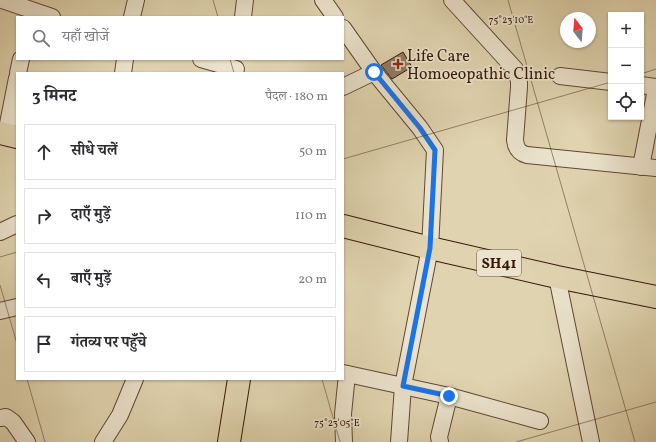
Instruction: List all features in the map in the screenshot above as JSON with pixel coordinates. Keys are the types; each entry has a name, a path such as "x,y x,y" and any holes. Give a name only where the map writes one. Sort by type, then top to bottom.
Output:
{"main road":[{"name":"SH41","path":"344,226 430,248 656,298"},
{"path":"229,442 240,380"},
{"path":"243,442 254,380"}],"street":[{"path":"2,0 49,16"},
{"path":"132,16 136,0"},
{"path":"243,16 245,0"},
{"path":"323,0 334,16"},
{"path":"452,0 515,69 519,81 515,140 516,148 521,153 527,155 649,168 656,88 644,86"},
{"path":"344,29 374,72 420,128 435,150 430,248 403,386 399,442"},
{"path":"18,72 21,60"},
{"path":"123,72 125,60"},
{"path":"205,60 236,67"},
{"path":"344,87 374,72"},
{"path":"560,76 608,81"},
{"path":"8,135 16,84"},
{"path":"0,232 16,224"},
{"path":"557,277 591,442"},
{"path":"0,311 16,307"},
{"path":"344,442 343,414 345,374 449,396 540,421"},
{"path":"103,442 120,415 135,380"},
{"path":"440,442 449,396"},
{"path":"0,418 6,418 13,422 27,442"}],"building":[{"path":"403,52 412,67 392,79 381,65"}],"place":[{"name":"Life Care Homoeopathic Clinic","path":"398,64"}],"route":[{"path":"374,72 420,128 435,150 430,248 403,386 449,396"}]}
